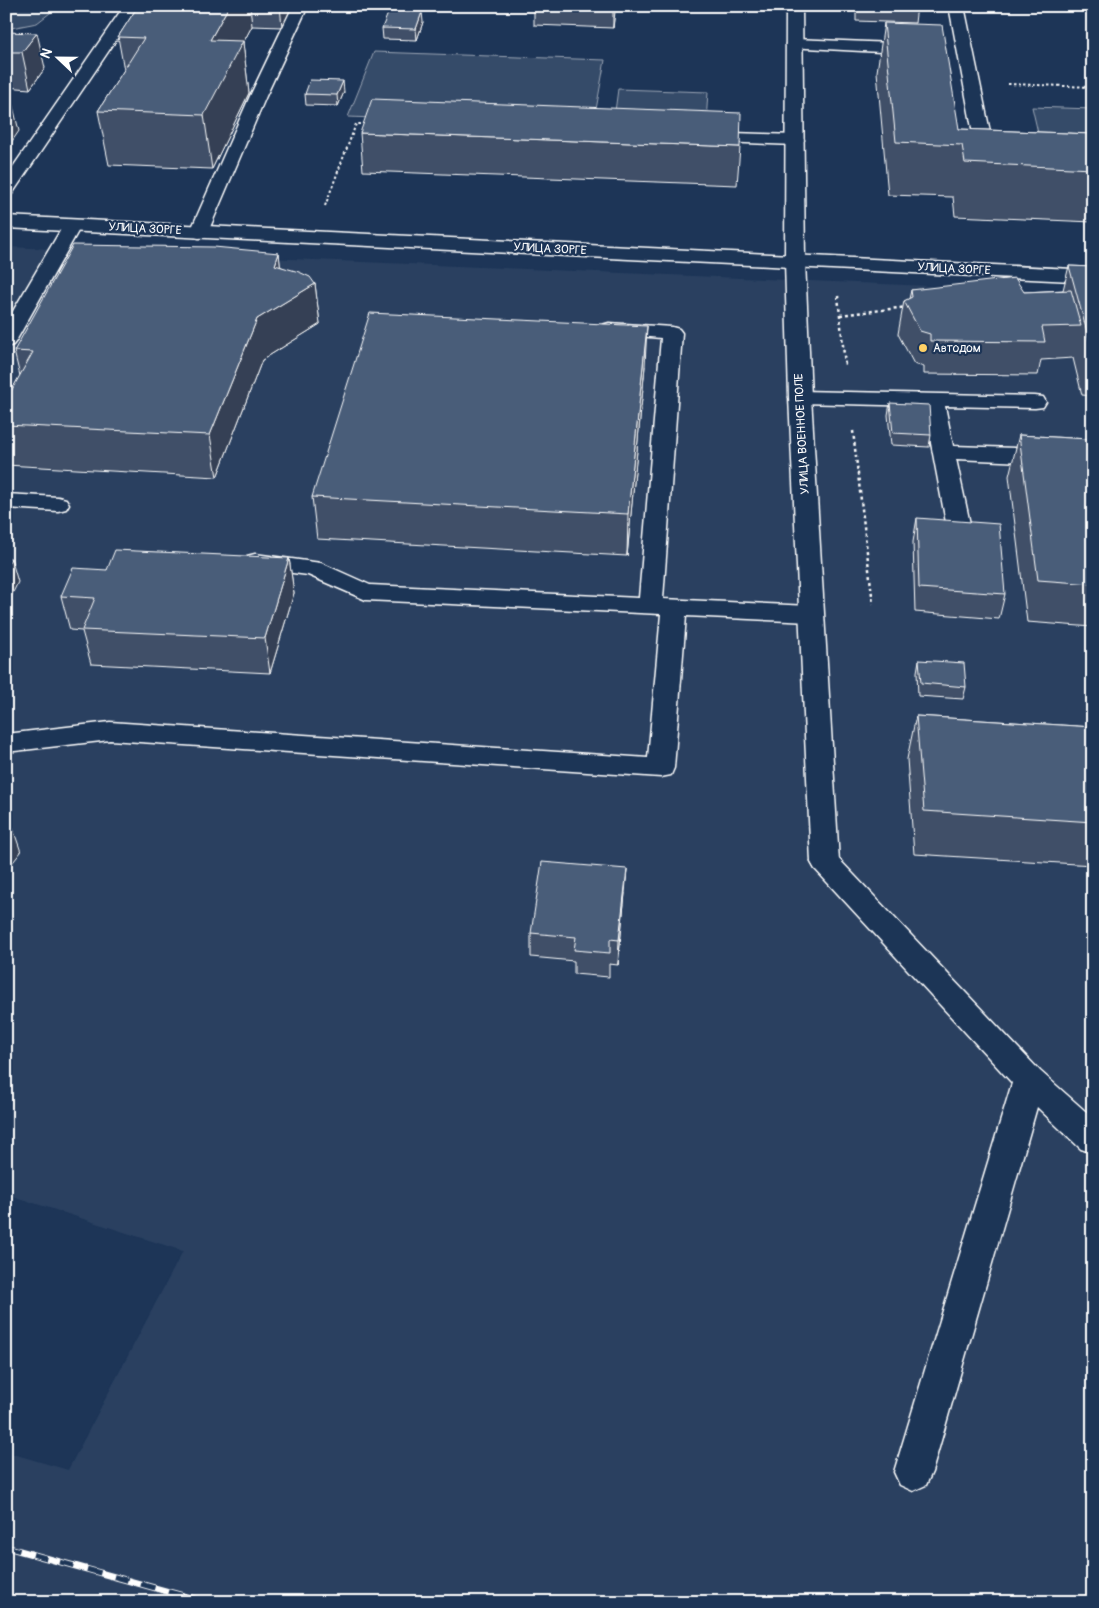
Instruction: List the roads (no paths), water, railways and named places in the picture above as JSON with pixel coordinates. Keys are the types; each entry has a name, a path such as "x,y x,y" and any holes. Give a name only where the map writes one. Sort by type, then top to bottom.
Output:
{"street":[{"path":"6,190 132,6"},
{"path":"199,232 258,96 301,6"},
{"name":"УЛИЦА ВОЕННОЕ ПОЛЕ","path":"794,6 795,261 810,614 825,862 1029,1080"},
{"path":"956,6 987,160 1006,161"},
{"path":"794,44 964,51"},
{"path":"690,136 795,140"},
{"name":"УЛИЦА ЗОРГЕ","path":"6,222 1093,276"},
{"path":"6,342 72,226"},
{"path":"6,743 110,732 661,768 662,607 672,333 587,328"},
{"path":"800,397 1034,402"},
{"path":"933,400 960,533"},
{"path":"943,452 1046,456"},
{"path":"6,502 58,504"},
{"path":"250,560 313,568 366,592 810,614"},
{"path":"913,1472 1029,1080 1093,1139"}],"railway":[{"path":"6,1547 206,1602"}],"place":[{"name":"Автодом","path":"923,348"}]}
